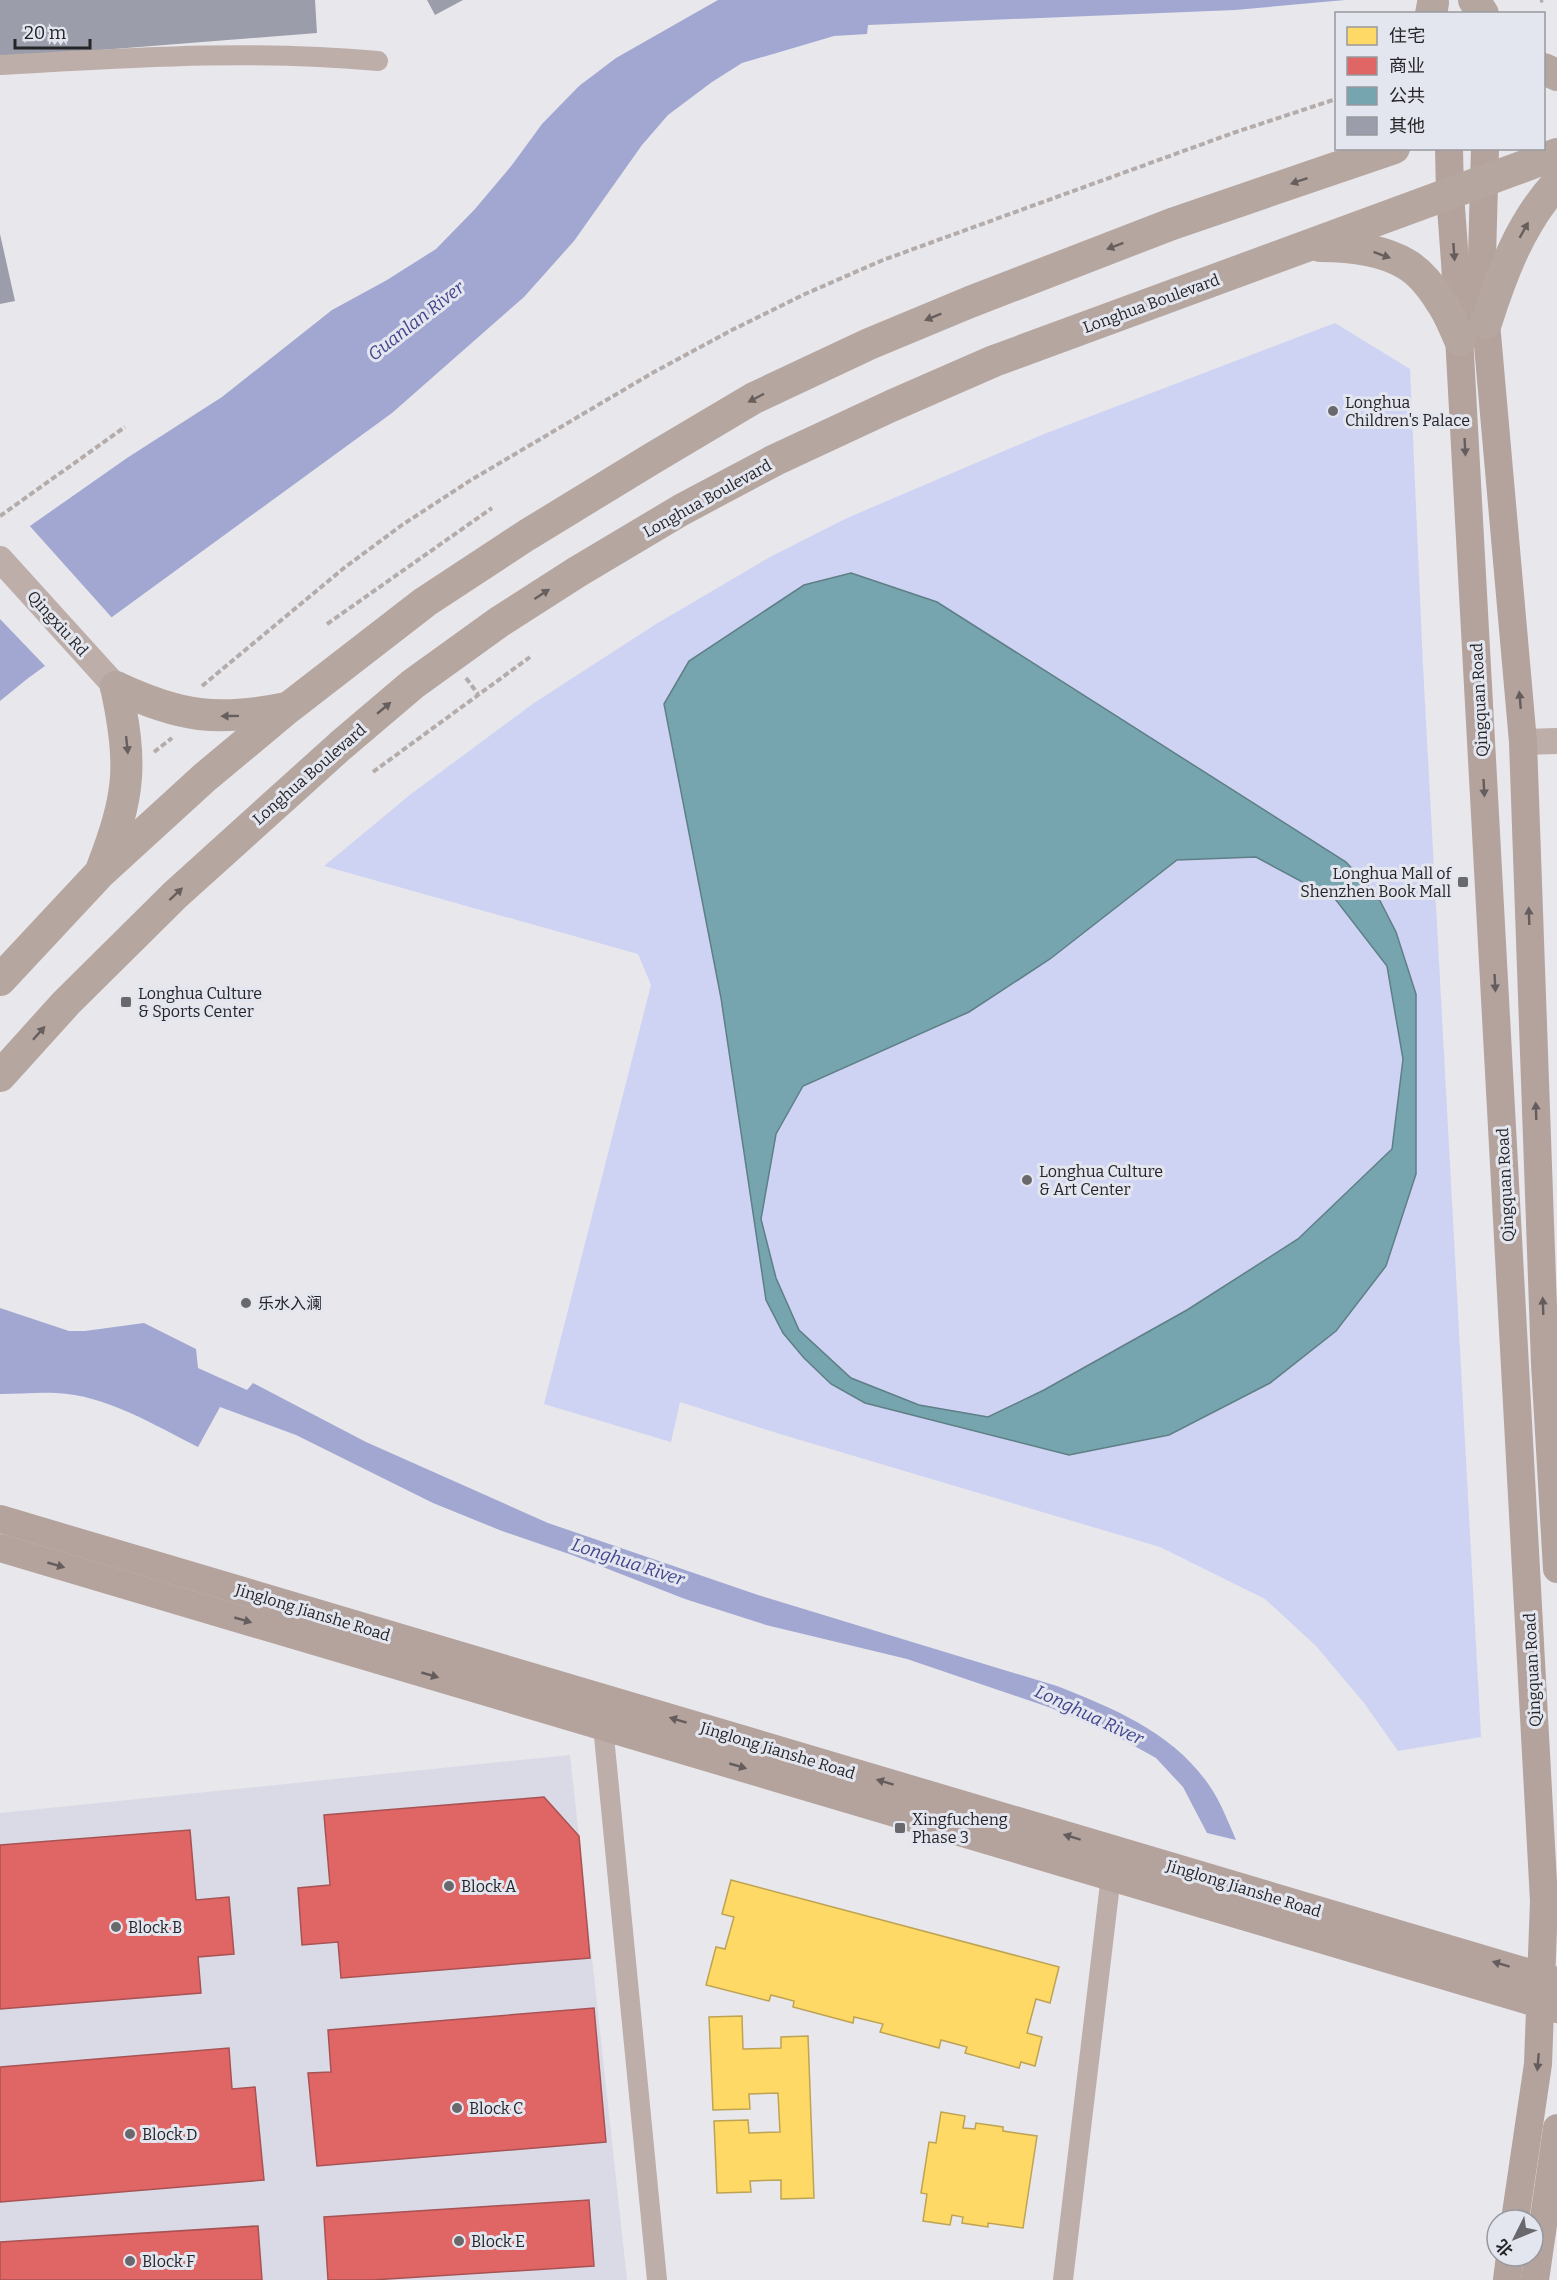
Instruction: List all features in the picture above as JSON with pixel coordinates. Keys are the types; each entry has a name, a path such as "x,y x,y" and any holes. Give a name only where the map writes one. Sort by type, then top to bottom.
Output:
{"main road":[{"path":"1472,0 1481,12"},
{"path":"1331,170 1354,150"},
{"path":"0,980 99,874 204,778 288,708 425,602 527,535 754,398 869,344 970,302 1172,224 1388,150"},
{"name":"Qingquan Road","path":"1449,150 1549,1992 1517,2208"},
{"name":"Qingquan Road","path":"1485,150 1482,258 1523,742 1552,1377 1557,1569"},
{"name":"Longhua Boulevard","path":"0,1076 66,1003 175,895 340,746 413,684 499,622 681,510 765,465 994,361 1557,154"},
{"path":"1486,323 1500,278 1516,244 1534,212 1557,183"},
{"path":"1304,247 1341,246 1374,252 1407,264 1427,283 1442,303 1460,340"},
{"path":"116,687 158,706 205,716 231,717 288,708"},
{"path":"99,874 122,812 126,788 128,759 116,687"},
{"name":"Jinglong Jianshe Road","path":"0,1519 1113,1863 1549,1992"},
{"name":"Jinglong Jianshe Road","path":"0,1548 603,1726 1113,1863"},
{"path":"1535,2280 1557,2128"}],"street":[{"path":"0,65 183,57 319,55 378,61"},
{"name":"Qingxiu Rd","path":"0,559 116,687"},
{"path":"1523,742 1557,741"},
{"path":"603,1726 657,2280"},
{"path":"1063,2280 1113,1863"}],"path":[{"path":"199,689 344,568 412,519 471,480 654,372 732,330 805,294 883,260 1233,133 1335,99"},
{"path":"0,516 124,427"},
{"path":"327,624 492,508"},
{"path":"373,772 530,657"},
{"path":"148,756 175,736"}],"shaded area":[{"name":"Longhua Culture & Art Center","path":"1335,323 1410,369 1423,666 1481,1737 1398,1751 1364,1703 1316,1646 1265,1599 1160,1547 680,1402 671,1442 544,1404 651,985 638,954 324,866 411,794 534,703 656,624 770,557 847,518 1044,434"},
{"path":"570,1755 627,2280 0,2280 0,1813"}],"water":[{"name":"Guanlan River","path":"718,0 1345,0 1235,10 868,25 867,34 834,36 742,63 668,115 642,145 574,241 524,297 392,413 0,701 0,547 127,458 222,397 332,310 387,280 436,249 475,209 512,165 542,124 579,86 616,58"},
{"name":"Longhua River","path":"0,1308 69,1331 144,1323 196,1349 198,1368 247,1390 253,1383 366,1442 548,1523 758,1595 1057,1686 1103,1705 1147,1728 1186,1758 1217,1798 1236,1840 1207,1833 1183,1787 1156,1758 1111,1733 1051,1708 907,1659 766,1625 685,1599 433,1503 296,1435 220,1407 198,1447 129,1412 93,1399 56,1393 0,1394"}],"pier":[{"path":"28,524 114,620 47,668 0,619 0,544"}],"building: 住宅":[{"path":"731,1880 1059,1967 1050,2003 1036,1999 1027,2033 1042,2037 1035,2066 1021,2062 1019,2068 965,2053 967,2047 941,2040 939,2048 880,2032 883,2024 854,2017 853,2023 793,2007 794,2001 771,1995 769,2001 706,1985 716,1947 725,1949 734,1917 722,1914"},
{"path":"742,2016 743,2049 781,2048 781,2037 808,2036 814,2198 781,2199 781,2180 750,2181 751,2192 717,2193 714,2121 748,2120 749,2133 780,2132 778,2093 749,2094 750,2109 713,2110 709,2017"},
{"path":"941,2112 965,2116 963,2128 975,2129 976,2123 1003,2127 1003,2131 1037,2136 1023,2228 988,2223 988,2227 962,2223 963,2217 952,2215 950,2225 923,2221 927,2194 921,2193 929,2142 936,2143"}],"building: 商业":[{"name":"Block A","path":"544,1797 579,1836 590,1958 341,1978 338,1942 302,1945 298,1888 330,1885 324,1815"},
{"name":"Block B","path":"190,1830 196,1900 229,1897 234,1954 198,1957 201,1993 0,2009 0,1845"},
{"name":"Block C","path":"594,2008 606,2142 317,2166 308,2073 331,2072 328,2030"},
{"name":"Block D","path":"229,2048 232,2089 255,2087 264,2180 0,2202 0,2067"},
{"name":"Block E","path":"589,2200 594,2266 372,2280 328,2280 324,2217"},
{"name":"Block F","path":"258,2226 262,2280 0,2280 0,2242"}],"building: 公共":[{"path":"851,573 937,602 1346,862 1377,895 1396,932 1416,994 1416,1174 1386,1266 1336,1331 1270,1383 1169,1435 1069,1455 865,1403 831,1384 804,1358 783,1333 766,1300 721,998 664,704 689,661 804,585","holes":["1256,857 1336,900 1387,966 1403,1059 1392,1149 1298,1239 1187,1310 1044,1390 988,1417 919,1405 851,1378 799,1330 776,1278 761,1219 776,1134 803,1086 969,1012 1050,959 1177,860"]}],"building: 其他":[{"path":"0,0 315,0 317,33 13,57 0,56"},
{"path":"427,0 463,0 435,15"},
{"path":"0,234 15,301 0,304"}],"place":[{"name":"Longhua Children's Palace","path":"1333,411"},
{"name":"Longhua Mall of Shenzhen Book Mall","path":"1463,882"},
{"name":"Longhua Culture & Sports Center","path":"126,1002"},
{"name":"Longhua Culture & Art Center","path":"1027,1180"},
{"name":"乐水入澜","path":"246,1303"},
{"name":"Xingfucheng Phase 3","path":"900,1828"},
{"name":"Block A","path":"449,1886"},
{"name":"Block B","path":"116,1927"},
{"name":"Block C","path":"457,2108"},
{"name":"Block D","path":"130,2134"},
{"name":"Block E","path":"459,2241"},
{"name":"Block F","path":"130,2261"}]}
